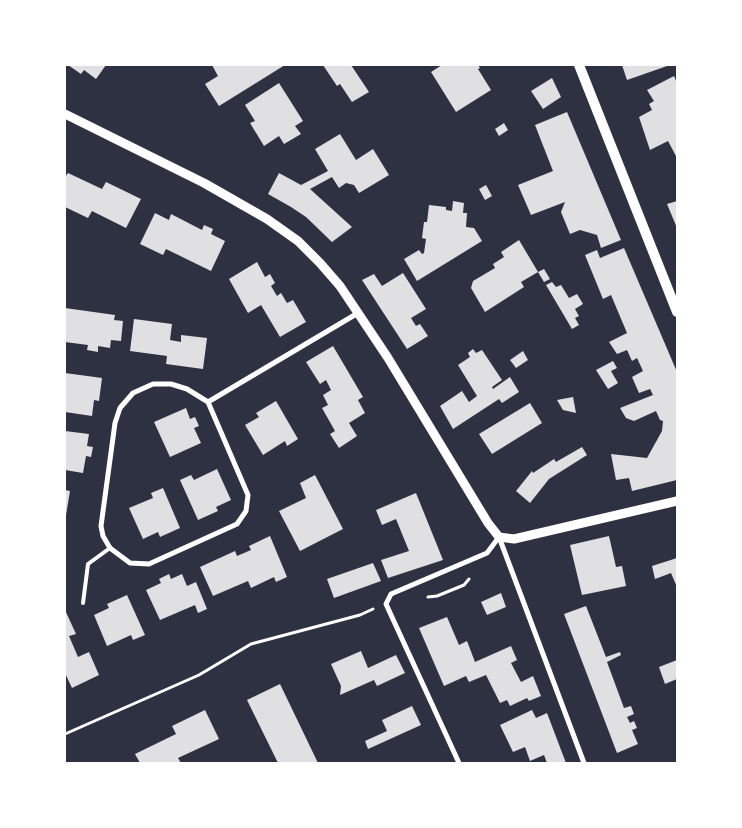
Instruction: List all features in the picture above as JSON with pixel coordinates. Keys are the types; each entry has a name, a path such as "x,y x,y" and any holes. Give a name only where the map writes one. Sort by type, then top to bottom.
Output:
{"main road":[{"path":"579,65 677,312"}],"street":[{"path":"65,114 204,184 267,219 298,242 340,286 388,358 488,524 499,536 584,763"},
{"path":"208,402 358,313"},
{"path":"153,384 171,384 187,390 208,402 248,495 246,511 237,524 149,564 130,563 110,548 103,536 101,526 101,514 115,423 120,408 133,393 153,384"},
{"path":"499,536 514,539 677,501"},
{"path":"459,763 386,604 392,594 487,553 499,536"}],"lane":[{"path":"83,603 88,564 110,548"}],"path":[{"path":"65,734 199,675 251,644 360,615 386,604"}],"building":[{"path":"68,65 106,65 96,79 84,70 81,74"},
{"path":"212,65 285,65 219,106 205,84 218,76"},
{"path":"323,65 351,65 369,92 352,102 340,84 337,86"},
{"path":"442,65 478,65 480,68 478,69 491,90 456,112 431,72"},
{"path":"622,65 670,65 627,80"},
{"path":"674,76 677,83 677,158 668,141 650,150 639,117 652,110 649,104 654,101 647,90"},
{"path":"552,78 561,97 543,109 531,91"},
{"path":"279,83 303,121 295,126 301,134 284,144 279,136 264,146 250,123 255,121 245,105"},
{"path":"567,112 621,240 601,248 597,235 580,230 570,234 561,212 565,202 531,215 518,185 553,171 535,125"},
{"path":"504,123 508,130 499,136 495,129"},
{"path":"340,134 356,160 373,149 389,175 359,193 354,185 346,183 339,188 332,177 310,189 352,227 332,242 306,217 268,194 279,173 301,185 328,171 315,149"},
{"path":"68,173 102,189 106,182 141,199 126,228 92,211 88,218 65,207 65,177"},
{"path":"486,185 492,196 485,200 479,189"},
{"path":"453,201 464,203 463,213 467,213 466,227 474,228 482,241 417,281 404,259 419,250 422,254 424,253 426,239 422,238 424,222 427,222 429,205 446,207 446,210 452,211"},
{"path":"677,201 677,228 667,204"},
{"path":"155,213 169,220 171,214 202,230 204,225 213,229 211,234 225,241 211,271 166,249 163,255 140,244"},
{"path":"519,240 538,272 521,282 524,287 485,312 471,288 473,281 495,268 493,264 504,257 501,252"},
{"path":"624,248 677,372 677,480 632,491 629,478 616,480 611,454 647,458 662,431 663,421 660,420 656,411 634,421 626,418 620,408 653,395 650,389 639,393 632,377 643,371 637,358 632,361 627,350 617,354 609,342 627,333 611,295 603,299 585,255 597,250 600,258"},
{"path":"257,262 265,277 270,274 275,283 271,286 277,296 281,293 287,303 293,300 306,322 280,337 261,305 248,313 229,279"},
{"path":"544,269 550,279 544,282 538,272"},
{"path":"403,273 426,309 411,318 416,326 420,324 428,336 407,349 362,280 374,274 382,286"},
{"path":"552,282 556,287 561,285 569,298 577,294 583,304 575,309 579,316 575,318 579,325 572,329 546,285"},
{"path":"65,308 115,315 114,320 123,321 121,341 111,340 110,348 98,346 98,352 87,350 88,345 65,342"},
{"path":"134,319 172,324 170,340 181,342 181,335 207,338 203,369 166,364 167,356 130,351"},
{"path":"333,346 363,397 358,400 365,413 349,423 357,436 339,448 330,434 335,431 322,408 328,405 323,395 331,390 326,380 320,384 306,362"},
{"path":"473,349 476,353 482,350 502,380 492,387 493,389 510,377 519,392 502,403 499,399 453,429 440,406 462,391 469,402 477,396 458,365 470,357 468,353"},
{"path":"523,351 528,360 516,368 510,360"},
{"path":"613,361 617,368 611,371 618,383 608,389 596,370"},
{"path":"65,373 102,378 99,401 94,400 92,416 65,412"},
{"path":"573,397 576,413 563,410 557,400"},
{"path":"276,401 298,439 287,446 285,441 263,455 245,425 259,417 256,413"},
{"path":"530,403 542,423 492,454 479,434"},
{"path":"186,408 190,419 195,417 199,426 194,428 201,443 170,457 154,422"},
{"path":"65,431 89,434 87,446 93,447 91,457 86,456 83,473 65,470"},
{"path":"582,447 587,455 549,479 530,503 516,491 532,471 533,473 554,459 556,462"},
{"path":"217,469 231,500 216,507 218,511 198,520 180,480 191,475 194,480"},
{"path":"315,475 343,529 300,551 279,511 306,498 300,483"},
{"path":"163,488 180,528 160,537 158,532 143,539 129,508 153,498 151,493"},
{"path":"65,490 70,491 66,515 65,515"},
{"path":"416,493 443,560 388,578 381,560 409,551 396,519 382,525 376,510"},
{"path":"270,536 287,577 276,582 274,577 251,588 248,581 213,596 200,567 235,551 237,556 251,550 249,546"},
{"path":"609,536 616,567 622,566 626,586 582,595 570,545"},
{"path":"677,558 677,587 671,573 655,579 652,566"},
{"path":"373,563 381,581 334,598 327,579"},
{"path":"169,574 171,579 182,574 187,586 196,582 207,609 198,613 195,605 160,620 146,590 161,583 159,579"},
{"path":"501,593 506,607 487,615 481,602"},
{"path":"127,595 145,635 133,640 131,635 107,646 94,615 109,608 107,604"},
{"path":"586,606 606,657 620,652 621,655 607,662 624,708 631,706 634,714 627,717 630,723 634,721 637,728 632,730 638,744 617,753 564,614"},
{"path":"65,610 76,634 69,636 78,657 89,652 99,675 72,688 65,673"},
{"path":"447,617 459,645 467,641 475,662 511,646 517,660 511,663 521,682 533,676 541,696 529,701 527,698 510,706 507,700 500,703 486,675 469,682 466,676 444,686 419,628"},
{"path":"361,651 368,668 396,655 405,673 377,686 374,680 340,695 341,686 331,664"},
{"path":"677,660 677,679 665,684 659,667"},
{"path":"280,684 318,763 278,763 247,700"},
{"path":"412,706 421,725 368,749 365,741 387,731 382,720"},
{"path":"205,710 219,739 178,758 181,763 140,763 135,754 176,734 172,726"},
{"path":"532,710 536,718 547,713 566,763 547,763 544,755 530,761 525,747 513,752 500,725"}]}
